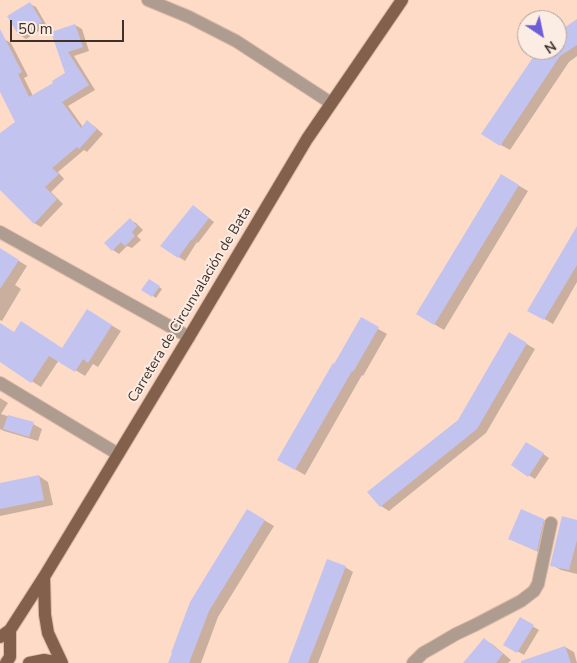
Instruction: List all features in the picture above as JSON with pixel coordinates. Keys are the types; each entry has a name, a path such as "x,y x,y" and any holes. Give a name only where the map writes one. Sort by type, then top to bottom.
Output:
{"main road":[{"name":"Carretera de Circunvalación de Bata","path":"6,663 10,657 5,634 44,577 190,337 302,147 402,0"},
{"path":"44,577 45,615 48,633 61,663"},
{"path":"29,663 44,660 61,663"}],"street":[{"path":"148,0 189,17 236,41 331,103"},
{"path":"0,232 190,337"},
{"path":"0,383 118,454"},
{"path":"413,663 432,648 529,597 534,592 538,584 552,523"}],"building":[{"path":"30,2 42,22 19,36 7,16"},
{"path":"577,19 577,45 567,51 567,26"},
{"path":"75,24 83,47 68,52 89,85 62,102 81,128 87,120 97,129 79,149 77,147 52,168 59,174 45,187 57,199 34,224 0,190 0,133 15,122 0,92 0,29 22,72 18,74 29,97 53,83 52,81 65,73 51,32"},
{"path":"531,60 557,60 500,146 481,134"},
{"path":"501,174 519,185 434,325 416,314"},
{"path":"193,205 209,218 178,258 160,246"},
{"path":"130,218 137,226 132,232 135,236 125,246 121,242 112,251 104,243"},
{"path":"577,226 577,265 544,320 527,311"},
{"path":"0,248 19,260 0,289"},
{"path":"149,279 160,286 152,297 141,290"},
{"path":"87,309 112,325 88,363 83,359 75,372 49,356 31,383 0,362 0,323 14,332 21,321 62,348"},
{"path":"361,317 379,327 295,470 277,460"},
{"path":"509,332 527,343 477,429 380,507 367,492 458,420"},
{"path":"8,415 34,422 29,437 3,429"},
{"path":"526,442 544,453 528,477 511,465"},
{"path":"39,475 44,500 0,509 0,483"},
{"path":"247,509 265,520 209,611 189,663 168,663 190,602"},
{"path":"521,509 544,519 537,551 508,539"},
{"path":"562,516 577,520 577,540 569,570 550,566"},
{"path":"327,559 346,566 308,663 288,663"},
{"path":"520,617 534,625 517,653 503,645"},
{"path":"484,638 503,654 496,663 463,663"},
{"path":"565,646 571,663 521,663 521,661"}]}
